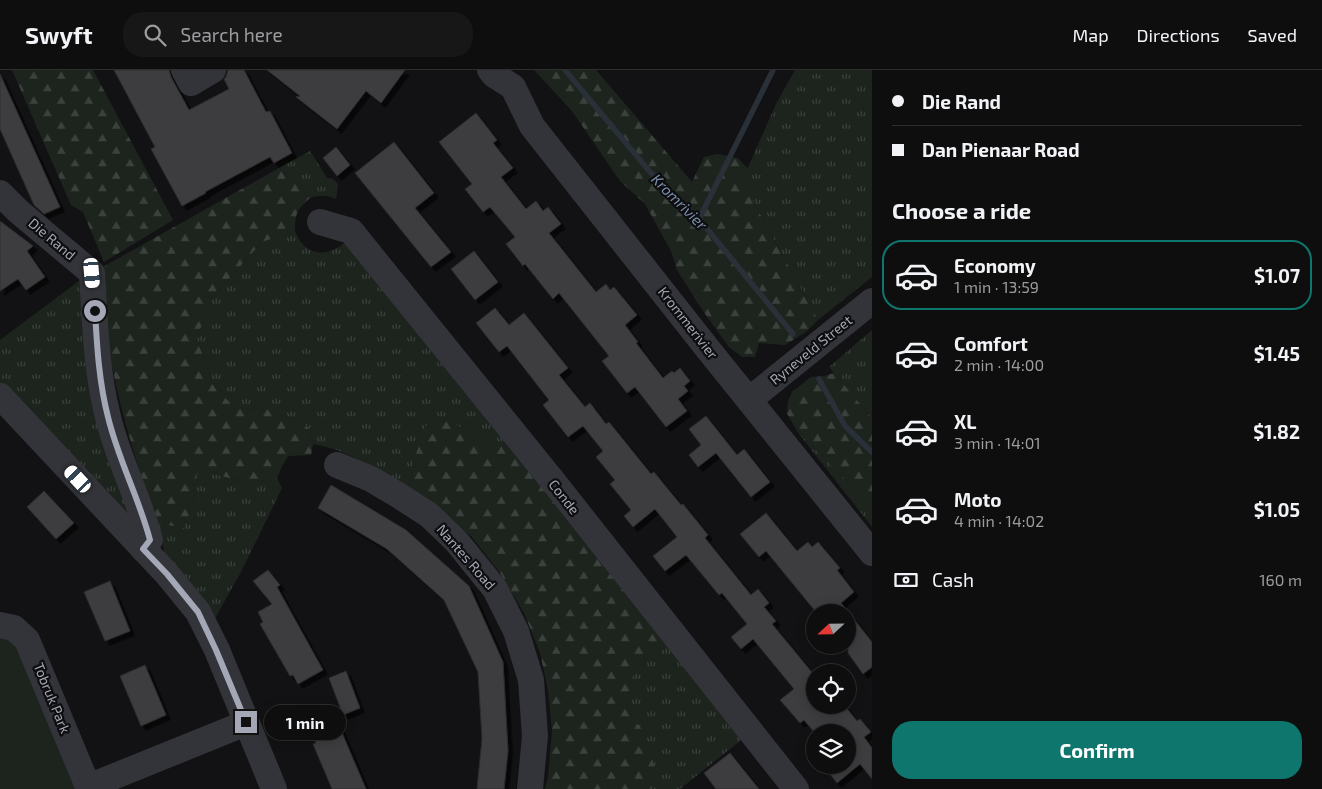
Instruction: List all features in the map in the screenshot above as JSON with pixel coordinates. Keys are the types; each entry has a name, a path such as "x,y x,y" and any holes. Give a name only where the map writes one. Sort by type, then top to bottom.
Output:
{"street":[{"path":"184,70 191,82 213,70"},
{"name":"Krommerivier","path":"490,70 494,75 513,87 532,126 872,553"},
{"name":"Die Rand","path":"0,192 18,211 92,273 100,379 108,418 124,468 144,517 150,540 143,549"},
{"name":"Conde","path":"320,222 351,231 796,789"},
{"name":"Ryneveld Street","path":"749,400 872,301"},
{"path":"0,396 167,574 198,612 216,650 274,789"},
{"name":"Nantes Road","path":"337,465 371,479 429,515 457,542 495,589 516,631 531,680 535,736 530,789"},
{"name":"Tobruk Park","path":"0,625 14,628 28,640 89,788 246,722"}],"green space":[{"path":"12,70 93,70 173,220 104,262 83,212 71,205"},
{"path":"534,70 596,70 692,182 704,157 717,154 738,158 748,169 742,181 818,320 806,332 785,345 759,343 755,357 742,357 729,347 677,270 671,251 645,204 620,181 572,111"},
{"path":"795,70 872,70 872,277 818,320 742,181 776,104"},
{"path":"310,151 327,178 333,179 338,184 336,199 323,196 310,198 279,168"},
{"path":"279,168 310,198 302,205 298,212 295,231 262,242 210,300 197,339 213,385 234,407 269,410 300,421 310,429 313,444 311,455 288,456 277,478 253,482 198,470 192,505 184,528 157,523 135,457 117,390 107,335 101,268"},
{"path":"295,231 305,247 317,252 331,251 348,239 514,448 486,443 446,419 413,463 409,489 351,456 313,444 310,429 300,421 269,410 234,407 213,385 197,339 210,300 262,242"},
{"path":"83,278 138,525 0,385 0,340"},
{"path":"872,330 872,418 829,367"},
{"path":"834,373 872,418 872,508 804,438 787,414 788,401 792,392 811,377"},
{"path":"787,414 804,438 872,508 872,527 799,434"},
{"path":"446,418 486,443 514,448 668,640 645,660 632,677 627,710 646,735 654,766 650,789 545,789 548,777 552,731 548,690 540,653 524,613 500,573 471,536 409,489 413,463 426,425"},
{"path":"198,469 229,478 253,482 277,478 282,488 242,570 214,620 161,557 164,550 157,523 192,505"},
{"path":"0,636 19,643 80,789 0,789"},
{"path":"668,640 745,737 680,789 650,789 627,710 632,677 645,660"}],"building":[{"path":"114,70 169,70 189,110 229,89 224,79 228,70 244,70 266,112 270,111 292,153 274,163 270,157 182,206 151,149 155,147"},
{"path":"267,70 405,70 381,103 366,91 337,129 296,97 300,96"},
{"path":"0,74 60,207 44,214 34,205 0,129"},
{"path":"476,113 497,140 493,143 513,168 501,177 526,209 536,201 543,211 548,207 561,224 549,233 596,292 606,284 610,290 614,287 637,315 625,325 638,342 636,343 663,378 680,368 690,381 684,386 688,391 678,399 687,411 666,427 635,387 627,393 602,361 609,356 559,293 553,299 506,244 515,237 490,207 483,212 465,189 472,184 439,142"},
{"path":"394,142 434,193 415,208 451,252 431,267 355,173"},
{"path":"336,147 350,165 337,176 323,158"},
{"path":"0,221 33,246 27,251 45,277 26,290 18,279 0,291"},
{"path":"474,251 498,282 475,300 451,269"},
{"path":"495,308 509,325 524,313 568,368 559,375 585,407 590,403 606,424 609,422 651,474 654,472 681,505 683,504 708,535 705,538 751,595 758,589 769,603 764,607 776,621 772,624 806,665 806,714 851,714 857,721 860,719 871,732 864,737 872,748 872,779 860,764 856,767 856,724 807,724 804,720 800,723 780,700 794,689 753,639 741,649 731,637 747,624 722,593 719,595 686,555 665,571 653,556 677,537 655,509 633,527 624,516 631,510 610,484 615,480 596,457 603,451 583,426 568,437 543,405 549,400 507,346 499,352 476,323"},
{"path":"706,416 737,455 744,449 770,482 751,497 716,453 698,467 689,455 701,445 689,429"},
{"path":"331,485 406,530 469,586 503,662 508,751 504,789 477,789 482,739 478,672 444,600 387,549 318,508"},
{"path":"44,491 74,523 56,539 27,507"},
{"path":"766,513 797,551 808,542 812,547 818,542 840,568 837,570 854,592 842,604 809,604 766,551 759,557 740,534"},
{"path":"268,570 280,585 277,587 323,670 298,684 293,675 290,676 260,624 263,622 258,612 272,604 253,581"},
{"path":"110,581 130,631 105,641 84,592"},
{"path":"856,622 872,642 872,667 863,674 849,654 856,654"},
{"path":"145,665 166,715 141,726 120,676"},
{"path":"346,671 360,708 343,715 329,678"},
{"path":"337,721 366,789 332,789 313,744 316,743 311,732"},
{"path":"730,753 759,789 716,789 704,773"},
{"path":"830,774 848,774 837,783"}],"waterway":[{"name":"Kromrivier","path":"565,70 650,172 699,219 793,334"},
{"path":"699,219 773,70"},
{"name":"Kromrivier","path":"819,379 845,426 872,452"}],"route":[{"path":"95,311 100,379 108,418 119,453 144,517 150,540 143,549 167,574 198,612 246,722"}]}
